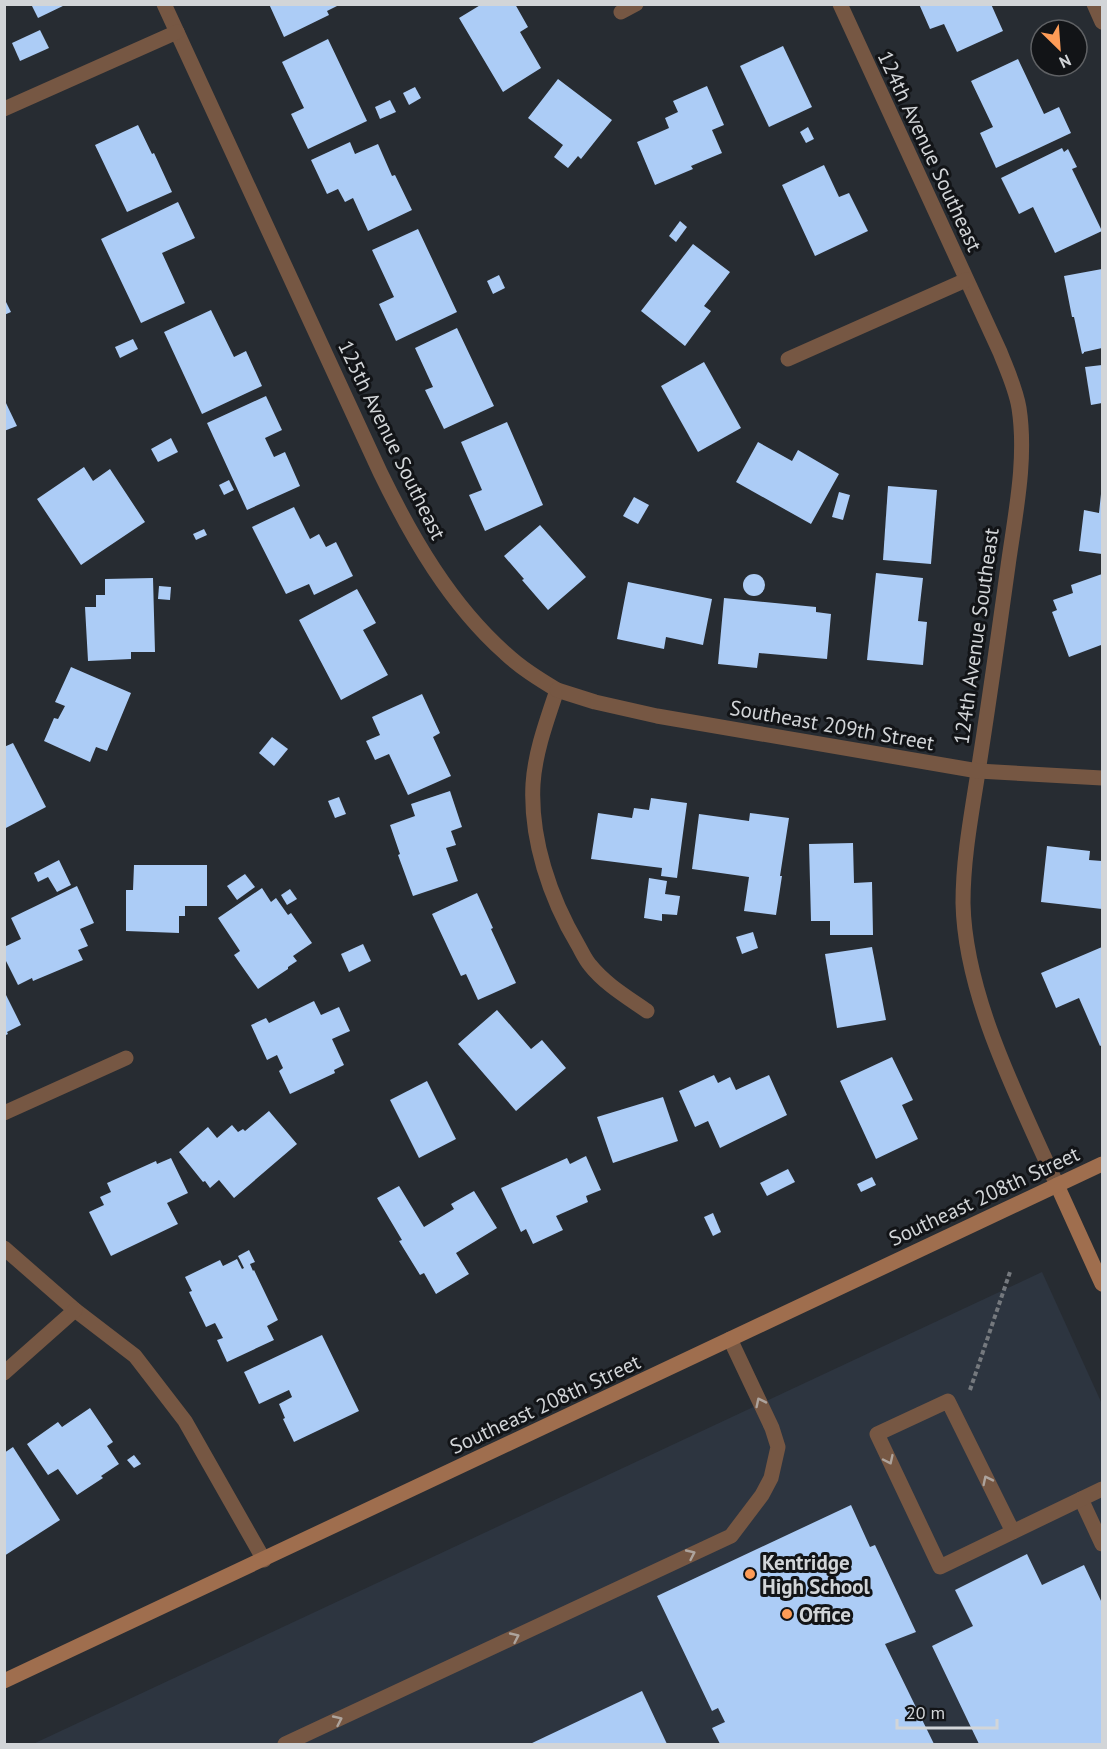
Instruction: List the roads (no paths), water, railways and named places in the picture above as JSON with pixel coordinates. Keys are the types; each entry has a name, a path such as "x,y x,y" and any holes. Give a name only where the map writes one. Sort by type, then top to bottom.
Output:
{"main road":[{"name":"Southeast 208th Street","path":"4,1681 1102,1164"},
{"name":"124th Avenue Southeast","path":"1057,1185 1102,1284"}],"street":[{"name":"125th Avenue Southeast","path":"164,4 380,472 415,538 435,571 484,633 505,654 557,690"},
{"path":"621,12 636,4"},
{"name":"124th Avenue Southeast","path":"840,4 1011,379 1019,408 1020,474 997,650 964,860 963,903 965,938 973,972 1001,1059 1057,1185"},
{"path":"1094,4 1102,22"},
{"path":"4,109 177,32"},
{"path":"788,358 966,280"},
{"path":"557,690 541,738 533,783 534,819 541,854 570,932 590,965 612,987 647,1011"},
{"name":"Southeast 209th Street","path":"557,690 594,702 657,716 978,771 1102,778"},
{"path":"4,1113 126,1058"},
{"path":"4,1248 75,1310 135,1356 184,1421 264,1560"},
{"path":"4,1373 75,1310"},
{"path":"285,1744 731,1536 762,1496 771,1478 778,1447 772,1428 730,1339"},
{"path":"1013,1532 948,1401 877,1434 940,1567 1013,1532 1102,1489"},
{"path":"1081,1499 1102,1544"}],"place":[{"name":"Kentridge High School","path":"750,1574"},
{"name":"Office","path":"787,1614"}]}
